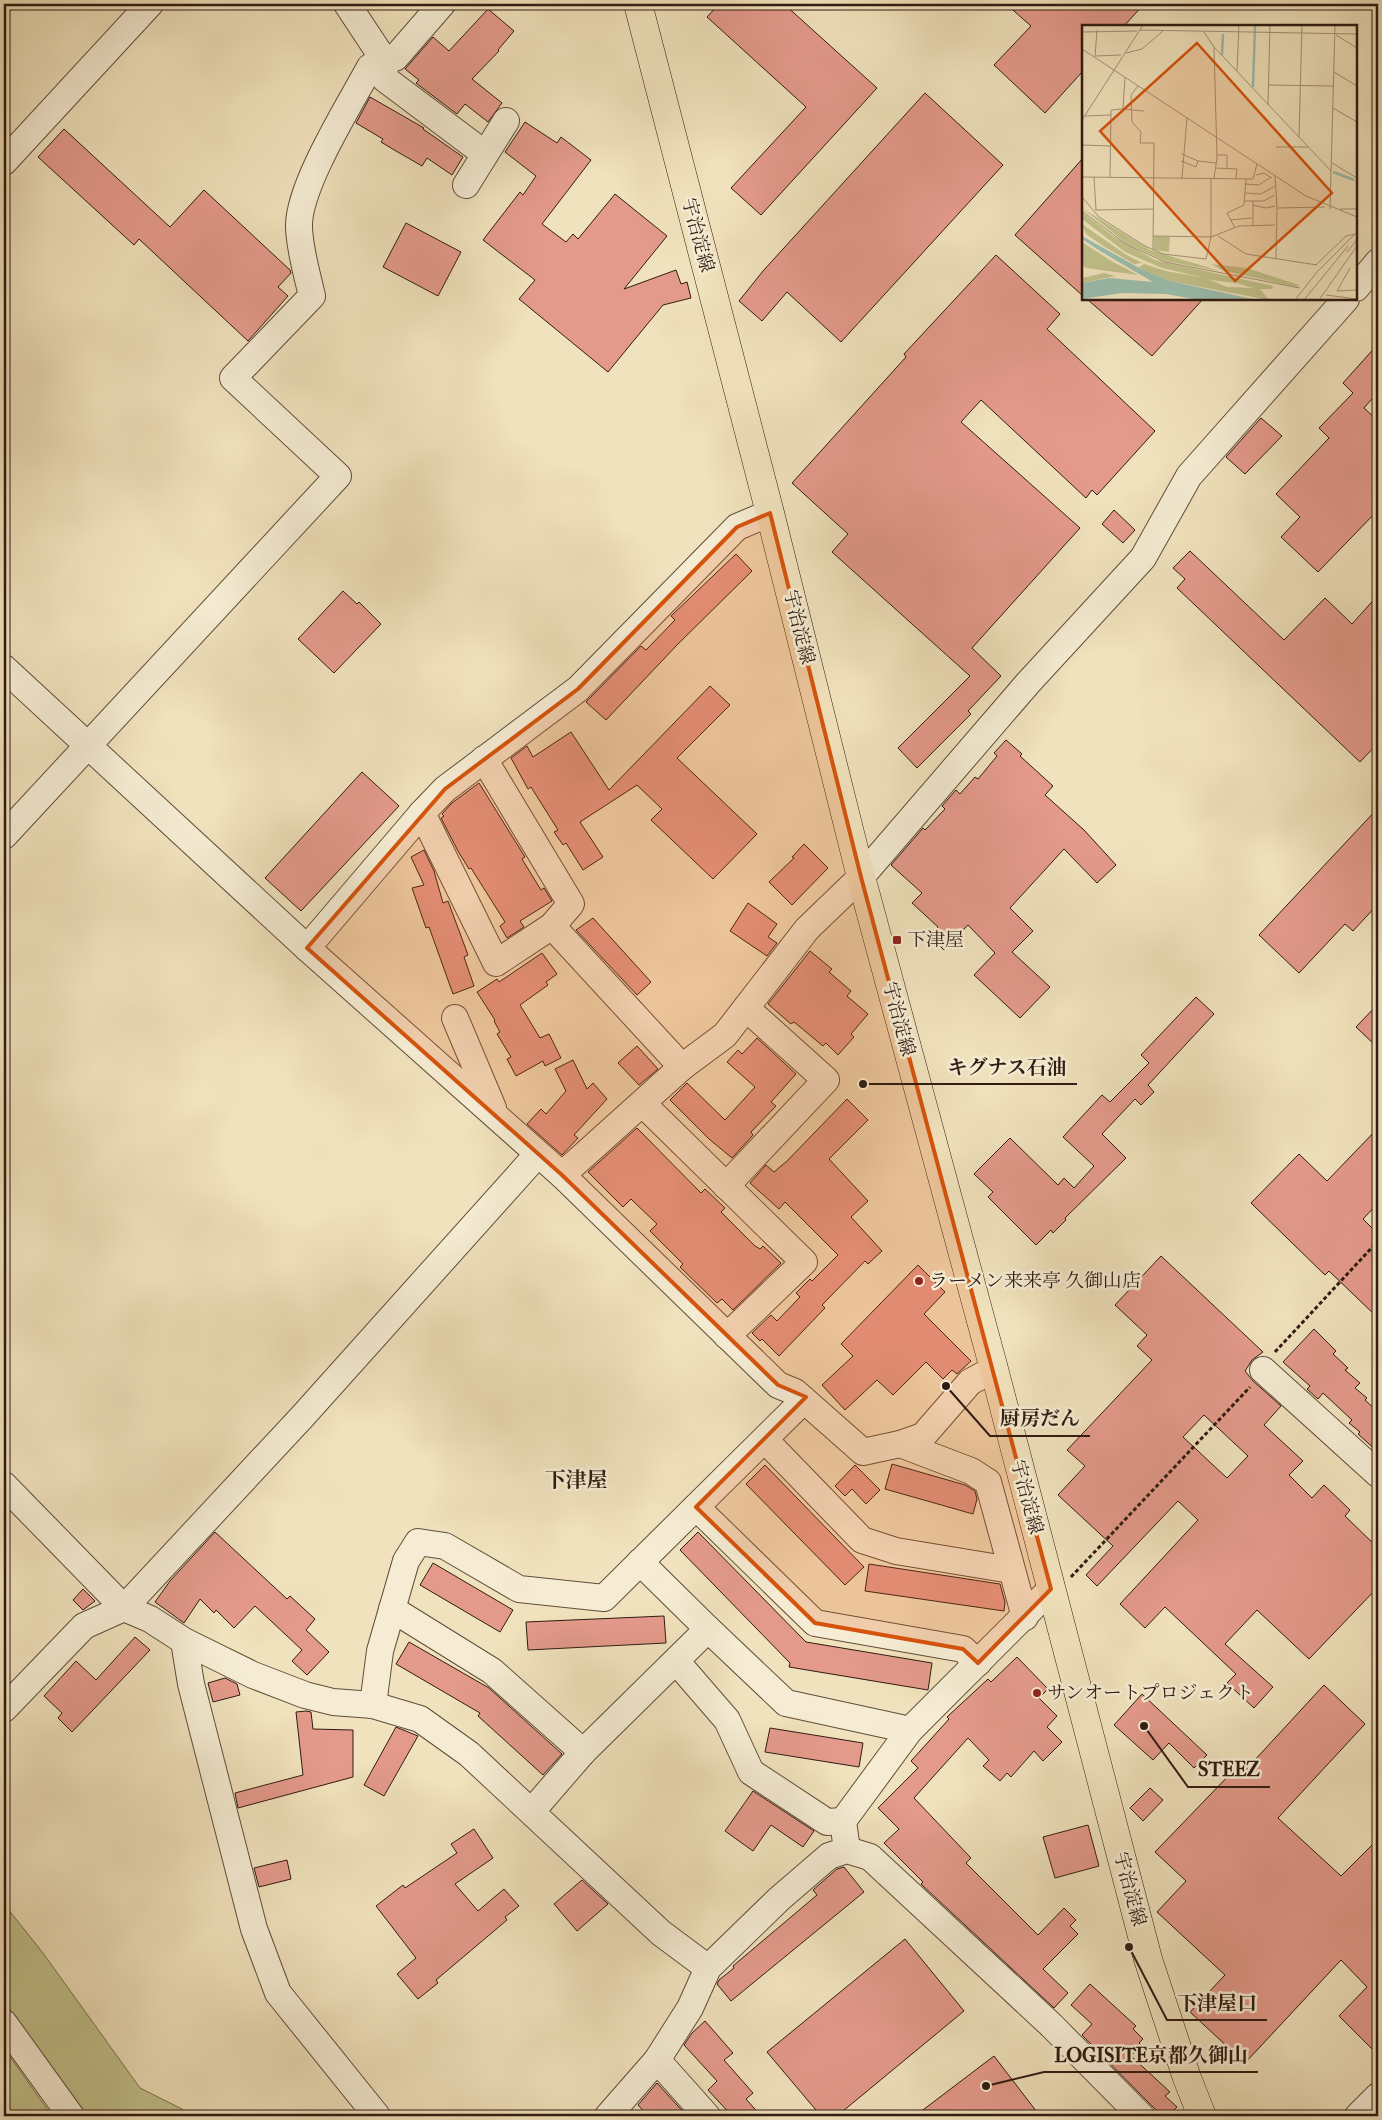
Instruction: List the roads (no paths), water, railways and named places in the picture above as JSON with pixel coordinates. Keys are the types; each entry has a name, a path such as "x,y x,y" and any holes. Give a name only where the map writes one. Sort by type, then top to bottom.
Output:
{"main road":[{"name":"宇治淀線","path":"638,4 770,513 861,877 994,1369 1148,1958 1187,2078 1202,2116"}],"street":[{"path":"4,162 150,4"},
{"path":"347,4 384,60 385,79 485,154"},
{"path":"4,836 338,476 233,378 312,296 302,255 299,226 302,205 321,158 370,67 384,60 395,58 442,4"},
{"path":"466,185 506,121"},
{"path":"1357,287 1378,262"},
{"path":"562,1175 682,1067 724,1035 807,929 861,877 1028,683 1143,558 1189,476 1345,300"},
{"path":"307,948 445,788 578,689 737,527 770,513"},
{"path":"4,668 307,948 562,1175 778,1385 795,1392 863,1452 900,1444 922,1436 970,1382 994,1369"},
{"path":"422,813 496,963 552,926 571,904 484,759"},
{"path":"552,926 682,1067"},
{"path":"726,1186 826,1080 746,1008"},
{"path":"455,1018 496,1116"},
{"path":"643,1104 804,1262 727,1336"},
{"path":"4,1709 84,1626 124,1608 302,1417 537,1154"},
{"path":"1263,1370 1378,1474"},
{"path":"373,1705 380,1651 406,1560 418,1542 445,1546 520,1589 604,1598 804,1400"},
{"path":"765,1440 862,1540 896,1552 1011,1570"},
{"path":"900,1444 971,1471 988,1482 1025,1617"},
{"path":"4,1485 124,1608 150,1619 184,1640 253,1675 305,1696 334,1702 373,1705 420,1719 469,1754 660,1933 708,1968"},
{"path":"696,1507 815,1624 963,1649 978,1663"},
{"path":"640,1562 786,1703 910,1730"},
{"path":"847,1850 843,1821 910,1730 1025,1617 1051,1588"},
{"path":"392,1609 492,1671 583,1752"},
{"path":"532,1811 583,1752 708,1629"},
{"path":"184,1640 191,1684 254,1928 278,1993 377,2116"},
{"path":"676,1660 727,1720 751,1772 827,1822 843,1821"},
{"path":"609,2116 657,2060 690,2008 708,1968 779,1898 829,1856 847,1850 870,1857 1051,2025 1141,2116"},
{"path":"4,2024 71,2116"},
{"path":"657,2060 707,2116"},
{"path":"1358,2116 1378,2096"}],"place":[{"name":"下津屋","path":"897,940"},
{"name":"キグナス石油","path":"863,1084"},
{"name":"ラーメン来来亭 久御山店","path":"919,1281"},
{"name":"厨房だん","path":"946,1386"},
{"name":"サンオートプロジェクト","path":"1037,1693"},
{"name":"STEEZ","path":"1144,1726"},
{"name":"下津屋口","path":"1129,1947"},
{"name":"LOGISITE京都久御山","path":"986,2086"}],"district":[{"name":"下津屋","path":"576,1480"}]}
